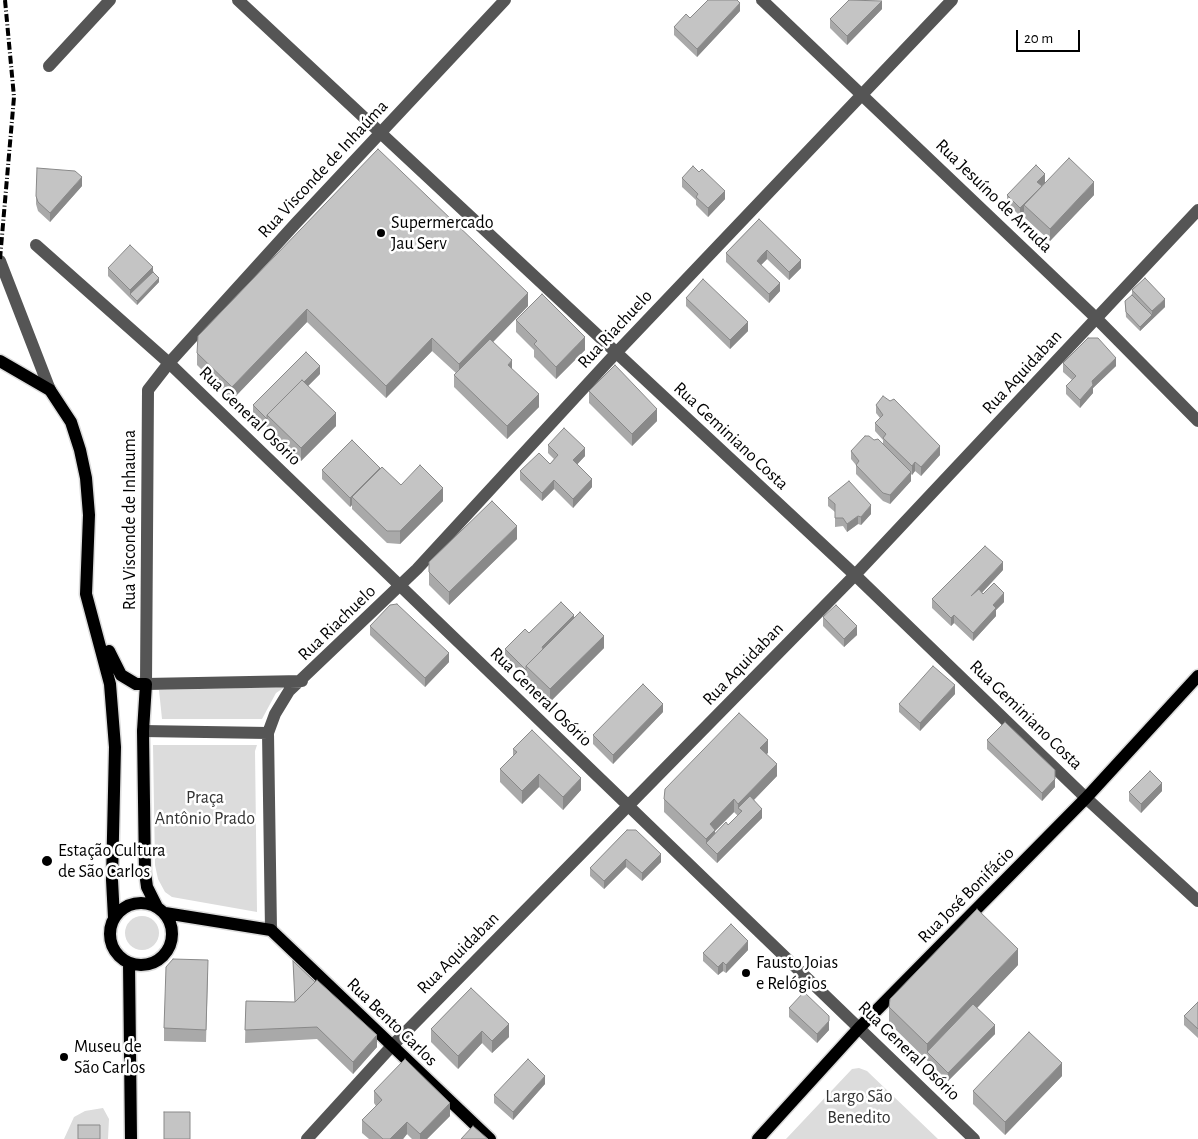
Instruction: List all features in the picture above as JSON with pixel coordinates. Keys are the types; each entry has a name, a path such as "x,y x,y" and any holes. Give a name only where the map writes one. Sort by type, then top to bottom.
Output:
{"main road":[{"path":"0,361 50,390 71,422 80,450 86,478 88,515 86,594 92,619 110,684 115,747 112,880 114,918 110,928 112,944 120,957 129,963 139,966 150,964 167,953 173,933 147,887 145,872 143,732 146,684 136,684 121,675 92,619"},
{"name":"Rua José Bonifácio","path":"758,1139 859,1028 1086,798 1198,676"},
{"path":"114,918 128,905 148,903 161,910 271,930"},
{"name":"Rua Bento Carlos","path":"271,930 490,1139"},
{"path":"129,963 131,1139"}],"street":[{"path":"49,66 110,0"},
{"name":"Rua Geminiano Costa","path":"238,0 855,575 1086,798 1198,901"},
{"name":"Rua Visconde de Inhaúma","path":"169,363 505,0"},
{"name":"Rua Jesuíno de Arruda","path":"762,0 1096,318 1198,421"},
{"name":"Rua Riachuelo","path":"302,681 400,586 616,354 952,0"},
{"name":"Rua Aquidaban","path":"307,1139 391,1046 855,575 1198,210"},
{"name":"Rua General Osório","path":"36,245 169,363 974,1139"},
{"path":"0,261 50,390"},
{"name":"Rua Visconde de Inhauma","path":"146,684 148,390 169,363"},
{"path":"146,684 302,681"},
{"path":"271,930 268,733 275,714 289,691 302,681"},
{"path":"143,732 268,733"}],"green space":[{"path":"285,687 276,693 262,719 162,719 159,690"},
{"name":"Praça Antônio Prado","path":"153,745 257,745 255,751 257,912 172,897 165,892 158,879 155,865"},
{"path":"142,916 149,917 154,921 158,926 158,940 154,945 149,949 142,950 135,949 130,945 126,940 125,933 126,926 130,921 135,917"},
{"name":"Largo São Benedito","path":"859,1068 867,1071 938,1139 786,1139 852,1069"},
{"path":"103,1108 109,1119 108,1139 64,1139 74,1117 85,1111"}],"building":[{"path":"708,0 737,0 740,3 697,49 674,27 686,14 690,18"},
{"path":"849,0 882,1 847,36 830,19"},
{"name":"Supermercado Jau Serv","path":"378,149 528,293 459,364 432,338 386,386 307,309 232,387 197,353 198,336"},
{"path":"1069,158 1094,182 1050,229 1024,205"},
{"path":"1036,165 1045,174 1037,182 1042,186 1020,208 1007,195"},
{"path":"693,166 699,172 702,169 725,191 708,208 696,197 698,194 682,178"},
{"path":"37,168 75,171 82,177 50,213 38,202 36,196"},
{"path":"759,219 801,260 789,272 767,250 762,255 757,261 780,283 769,294 726,253"},
{"path":"130,245 153,267 130,290 108,268"},
{"path":"153,272 159,278 137,301 130,294"},
{"path":"1145,278 1165,299 1152,311 1132,290"},
{"path":"703,279 748,322 730,340 686,298"},
{"path":"542,294 585,337 556,367 534,344 537,341 516,320"},
{"path":"1132,295 1152,315 1140,327 1126,312 1125,301"},
{"path":"1088,338 1098,338 1116,358 1092,381 1093,385 1080,400 1066,386 1076,376 1063,363"},
{"path":"490,339 512,360 508,365 539,394 507,426 454,375"},
{"path":"306,352 320,366 304,382 302,380 267,415 267,419 253,405"},
{"path":"615,365 657,409 632,434 589,391"},
{"path":"302,380 336,413 301,448 267,415"},
{"path":"883,396 890,401 894,399 940,446 921,467 915,462 912,466 883,438 886,434 875,423 883,415 876,405"},
{"path":"564,428 585,448 573,460 592,479 573,499 554,480 542,493 520,471 539,453 550,464 558,455 548,445"},
{"path":"865,436 869,436 874,440 878,439 911,472 890,495 883,493 856,465 859,461 851,451"},
{"path":"352,440 380,468 350,498 322,470"},
{"path":"420,465 443,488 400,531 387,531 352,497 382,467 401,485"},
{"path":"849,481 871,505 861,517 858,516 847,524 843,518 835,518 835,504 828,498"},
{"path":"492,501 517,526 449,592 429,572 429,562"},
{"path":"985,546 1003,562 971,596 979,589 983,594 994,583 1004,593 993,605 996,608 973,633 954,615 951,618 932,599"},
{"path":"561,602 574,615 542,647 543,649 526,666 526,670 505,649 525,629 529,633"},
{"path":"397,604 449,653 425,678 370,626 390,605"},
{"path":"836,605 857,626 844,639 823,617"},
{"path":"580,612 604,636 550,689 526,666"},
{"path":"933,666 955,685 920,723 899,704"},
{"path":"643,684 663,704 613,755 593,735"},
{"path":"739,713 768,740 760,748 777,764 738,804 734,799 710,824 715,830 706,839 664,799 665,789"},
{"path":"1005,722 1055,770 1055,779 1042,793 987,740"},
{"path":"532,730 581,778 563,797 539,774 522,791 500,769 517,752 513,749"},
{"path":"1150,771 1162,783 1141,804 1129,792"},
{"path":"750,796 762,809 717,854 706,843 726,822 728,825 742,811 738,808"},
{"path":"627,830 636,830 661,854 642,873 626,859 604,881 590,868"},
{"path":"977,909 1018,949 927,1044 889,1007 890,999"},
{"path":"731,924 748,941 726,965 723,962 718,967 703,953"},
{"path":"173,959 208,960 206,1030 164,1028 166,967"},
{"path":"293,961 315,982 295,1002"},
{"path":"317,980 377,1035 353,1062 317,1027 245,1030 246,1001 295,1002"},
{"path":"471,988 509,1024 492,1041 482,1031 458,1056 431,1029"},
{"path":"804,992 829,1016 829,1021 817,1034 789,1008"},
{"path":"1198,1002 1198,1029 1184,1016"},
{"path":"973,1004 995,1025 948,1073 927,1052"},
{"path":"1029,1032 1062,1063 1005,1122 973,1091"},
{"path":"405,1059 450,1103 420,1134 407,1122 390,1139 383,1139 362,1120 382,1100 374,1091"},
{"path":"528,1059 545,1076 513,1112 494,1095"},
{"path":"164,1112 190,1112 190,1139 164,1139"},
{"path":"78,1125 100,1125 100,1139 78,1139"},
{"path":"473,1126 488,1139 461,1139"}],"railway":[{"path":"0,259 14,97 5,0"}],"place":[{"name":"Supermercado Jau Serv","path":"381,233"},
{"name":"Estação Cultura de São Carlos","path":"47,861"},
{"name":"Fausto Joias e Relógios","path":"746,973"},
{"name":"Museu de São Carlos","path":"64,1057"}]}
